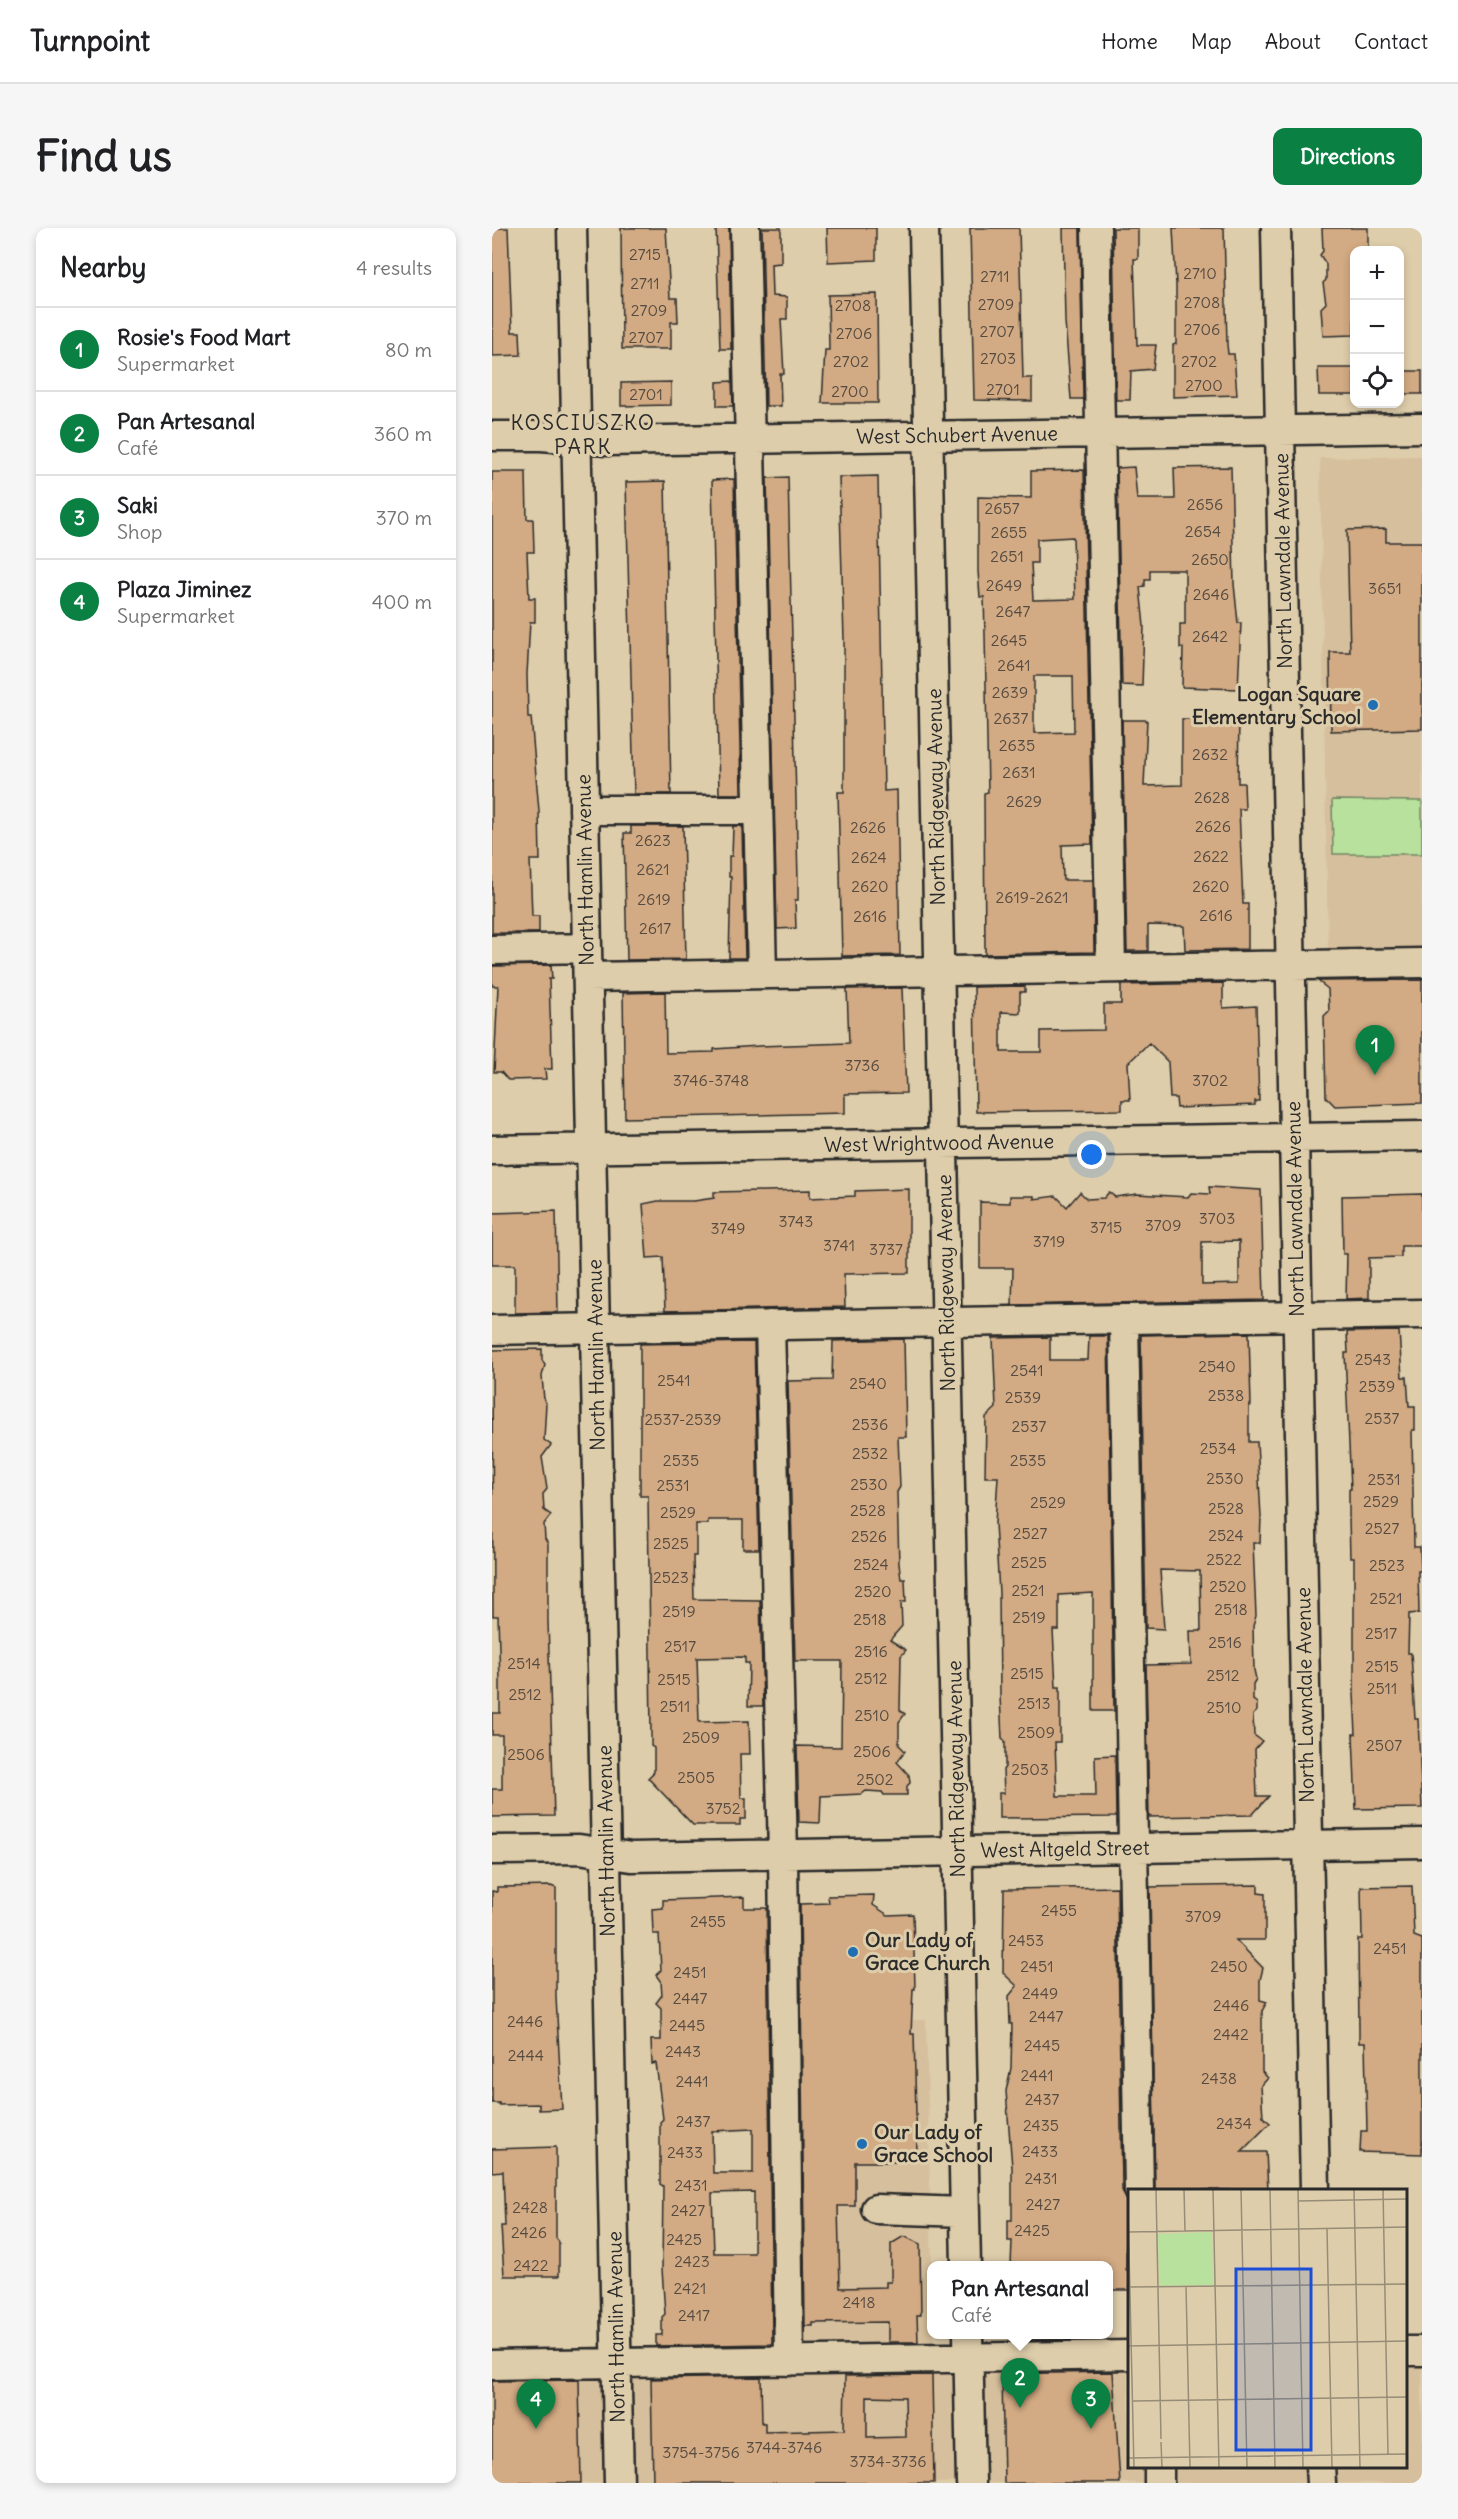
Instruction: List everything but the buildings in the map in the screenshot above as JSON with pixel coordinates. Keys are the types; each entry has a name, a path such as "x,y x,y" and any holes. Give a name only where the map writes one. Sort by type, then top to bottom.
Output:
{"street":[{"name":"North Hamlin Avenue","path":"572,228 619,2483"},
{"path":"745,228 762,974"},
{"name":"North Ridgeway Avenue","path":"924,228 966,2261"},
{"path":"1096,228 1102,433 1111,968"},
{"name":"North Lawndale Avenue","path":"1276,228 1315,2189"},
{"name":"West Schubert Avenue","path":"492,436 541,435 606,441 1422,428"},
{"path":"584,810 758,810"},
{"path":"492,950 587,948"},
{"path":"588,977 1422,963"},
{"name":"West Wrightwood Avenue","path":"492,1150 1422,1136"},
{"path":"492,1330 1422,1314"},
{"path":"1124,1319 1139,2189"},
{"path":"770,1325 783,1854 789,2361"},
{"name":"West Altgeld Street","path":"492,1850 579,1849 631,1857 1422,1843"},
{"path":"876,2209 965,2212"},
{"path":"492,2365 789,2361 968,2346 1128,2355"},
{"path":"968,2346 970,2483"},
{"path":"1320,2468 1321,2483"}],"shaded area":[{"name":"Logan Square Elementary School","path":"1422,456 1422,952 1328,953 1320,458"},
{"name":"Our Lady of Grace School","path":"792,1997 815,1997 815,2022 926,2020 932,2261 927,2261 927,2339 934,2339 934,2351 800,2353"},
{"path":"1407,2354 1422,2354 1422,2483 492,2483 492,2369 1128,2359 1128,2468 1407,2468"}],"green space":[{"path":"1332,800 1422,801 1422,854 1333,854"}],"place":[{"name":"Logan Square Elementary School","path":"1373,705"},
{"name":"Rosie's Food Mart","path":"1375,1075"},
{"name":"Our Lady of Grace Church","path":"853,1952"},
{"name":"Our Lady of Grace School","path":"862,2144"},
{"name":"Pan Artesanal","path":"1020,2408"},
{"name":"Plaza Jiminez","path":"536,2429"},
{"name":"Saki","path":"1091,2429"}],"district":[{"name":"KOSCIUSZKO PARK","path":"583,435"}]}
